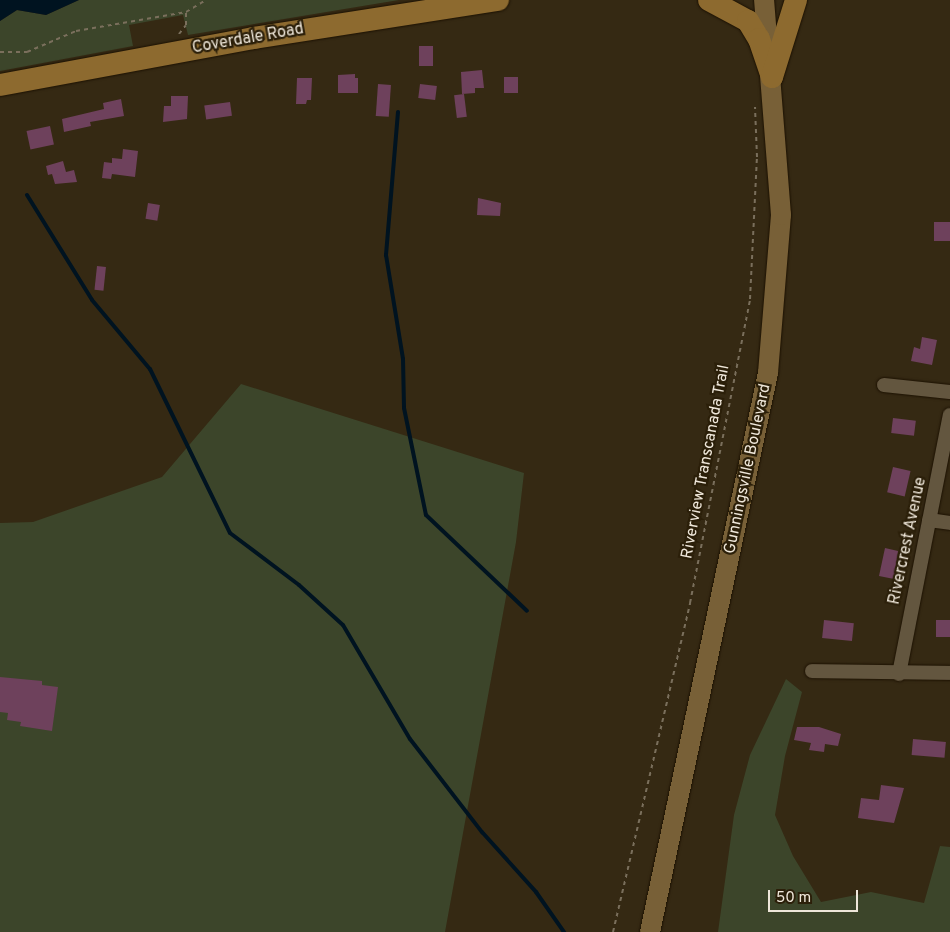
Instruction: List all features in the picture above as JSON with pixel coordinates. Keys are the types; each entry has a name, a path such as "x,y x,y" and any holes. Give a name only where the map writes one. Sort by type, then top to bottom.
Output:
{"main road":[{"name":"Coverdale Road","path":"0,85 254,38 498,0"},
{"path":"710,0 731,10 751,26 759,39 772,78"},
{"name":"Gunningsville Boulevard","path":"650,932 768,373 781,215 772,78 764,0"},
{"path":"772,78 796,0"}],"street":[{"path":"884,385 950,392"},
{"name":"Rivercrest Avenue","path":"899,674 950,415"},
{"path":"929,520 950,523"},
{"path":"812,671 950,674"}],"path":[{"path":"0,52 29,51 58,36 76,31 186,12 206,0"},
{"path":"179,34 186,25 186,12"},
{"name":"Riverview Transcanada Trail","path":"613,932 690,603 750,299 757,157 755,104"}],"green space":[{"path":"79,0 399,0 188,35 183,15 129,25 133,46 0,71 0,21 17,10 46,15"},
{"path":"241,384 524,473 516,542 445,932 0,932 0,523 33,522 162,477"},
{"path":"786,679 802,692 785,756 775,815 793,856 821,902 871,892 924,903 940,846 950,847 950,932 718,932 734,815 750,755"}],"water":[{"path":"0,0 79,0 46,15 17,10 0,21"}],"building":[{"path":"419,46 433,46 433,66 419,66"},
{"path":"482,70 484,88 475,88 475,93 462,94 461,72"},
{"path":"355,74 355,78 358,78 358,93 338,93 338,75"},
{"path":"504,77 518,77 518,93 504,93"},
{"path":"297,78 312,78 311,100 307,100 306,104 296,104"},
{"path":"378,84 391,85 389,117 376,116"},
{"path":"420,84 437,86 435,100 418,98"},
{"path":"464,94 467,117 457,118 454,95"},
{"path":"171,96 188,96 187,119 163,122 164,106 171,106"},
{"path":"121,99 124,116 90,122 91,126 64,132 62,119 104,109 103,103"},
{"path":"230,102 232,116 206,119 204,106"},
{"path":"50,126 54,145 30,150 27,131"},
{"path":"123,149 138,151 135,177 112,174 111,179 102,178 104,162 112,163 112,158 122,159"},
{"path":"63,161 66,172 74,170 77,182 55,184 52,174 48,175 46,166"},
{"path":"478,198 501,203 500,216 477,215"},
{"path":"148,203 160,205 157,221 145,219"},
{"path":"934,222 950,222 950,241 934,241"},
{"path":"97,266 106,267 103,291 94,290"},
{"path":"922,337 937,340 932,365 911,361 914,347 920,349"},
{"path":"893,418 916,421 914,436 891,433"},
{"path":"893,467 911,471 905,496 887,492"},
{"path":"885,548 898,551 894,579 879,576"},
{"path":"824,620 854,623 852,641 822,638"},
{"path":"936,620 950,620 950,637 936,637"},
{"path":"0,677 42,681 42,685 58,687 52,731 20,726 21,722 7,720 8,713 0,712"},
{"path":"797,727 819,727 841,734 838,746 825,744 824,752 809,750 811,743 794,740"},
{"path":"913,739 946,742 944,758 912,755"},
{"path":"881,785 904,788 894,823 858,818 861,798 879,800"}],"waterway":[{"path":"398,112 386,255 403,359 404,408 426,515 527,611"},
{"path":"27,195 92,300 150,369 230,533 299,585 343,625 410,739 482,832 536,892 564,932"}]}
